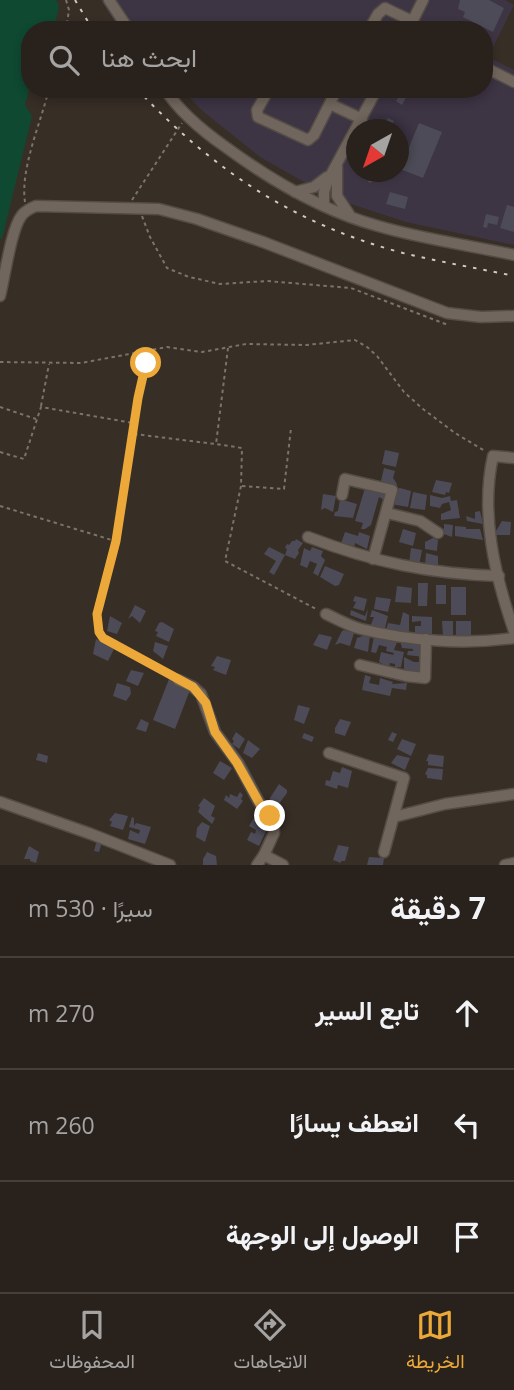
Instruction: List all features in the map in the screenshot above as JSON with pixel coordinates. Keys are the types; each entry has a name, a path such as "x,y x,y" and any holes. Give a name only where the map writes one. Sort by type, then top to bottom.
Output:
{"street":[{"path":"109,0 123,21"},
{"path":"412,21 423,0"},
{"path":"374,21 385,8 401,21"},
{"path":"493,72 514,82"},
{"path":"172,98 188,117 243,160 324,206 398,231 514,256"},
{"path":"264,98 257,110 258,117 308,141 314,135 333,98"},
{"path":"330,104 362,119 372,98"},
{"path":"324,206 325,186 346,148"},
{"path":"296,192 322,182 338,163"},
{"path":"338,163 337,196 354,218"},
{"path":"0,296 15,229 28,209 36,206 127,207 175,213 239,233 447,313 481,317 514,316"},
{"path":"514,458 493,456 489,479 489,526 514,631"},
{"path":"342,495 345,479 392,489 373,559"},
{"path":"387,513 420,521 438,533"},
{"path":"308,537 373,559 438,572 499,576"},
{"path":"326,614 358,629 391,636 492,641 514,638"},
{"path":"360,665 406,676 425,677 426,639"},
{"path":"178,680 201,694 215,732 273,821 274,832 257,865"},
{"path":"329,753 404,778 384,852"},
{"path":"394,817 456,802 514,794"},
{"path":"0,802 170,865"},
{"path":"264,855 283,865"},
{"path":"505,865 514,863"}],"path":[{"path":"66,0 69,10 67,21"},
{"path":"28,209 24,199 26,181 47,98"},
{"path":"127,207 188,117"},
{"path":"141,208 150,237 167,268 189,277 220,284 267,281 351,288 448,325"},
{"path":"0,362 81,363 167,347 202,352 246,344 298,345 355,340 367,346 377,356 404,392 423,409 493,456"},
{"path":"216,444 228,348"},
{"path":"147,350 116,541 97,614 99,632 103,638 178,680"},
{"path":"0,452 24,459 41,407 49,364"},
{"path":"0,407 37,419"},
{"path":"41,407 135,423"},
{"path":"242,486 284,489 291,428"},
{"path":"133,434 242,448 242,486 225,561 326,614"},
{"path":"0,506 116,541"}],"shaded area":[{"path":"101,0 505,0 514,5 493,47 493,21 114,21"},
{"path":"493,60 514,70 514,245 406,222 332,198 260,157 190,98 493,98"}],"green space":[{"path":"0,0 56,0 59,5 56,21 21,21 21,98 27,98 25,105 32,116 2,239"}],"building":[{"path":"460,0 489,0 504,8 493,32 493,21 471,21 463,17 465,12 458,9"},
{"path":"398,98 406,98 402,105 396,101"},
{"path":"419,123 442,132 423,178 409,173 409,147"},
{"path":"390,192 408,197 405,209 386,204"},
{"path":"507,205 514,207 514,232 500,228"},
{"path":"486,214 499,217 497,225 488,223 487,228 483,227"},
{"path":"385,450 399,453 396,467 382,464"},
{"path":"384,468 395,471 393,478 396,487 382,484"},
{"path":"436,480 452,483 449,493 446,492 445,495 432,492"},
{"path":"365,488 388,494 386,501 379,497 371,525 361,529 363,523 355,521"},
{"path":"395,489 411,491 408,507 391,504"},
{"path":"413,492 427,495 425,510 410,508"},
{"path":"323,494 336,496 333,512 325,508 321,510"},
{"path":"430,495 442,498 450,496 451,501 457,500 460,518 441,520 441,514 451,510 449,502 442,504 440,508 430,506"},
{"path":"340,499 357,504 353,518 334,516 338,511"},
{"path":"480,511 483,524 467,521 466,516 475,519 475,512"},
{"path":"502,521 511,522 510,535 496,535"},
{"path":"444,524 453,525 452,537 441,533"},
{"path":"455,526 480,529 483,540 455,536"},
{"path":"403,529 416,533 413,546 399,542"},
{"path":"345,532 358,536 359,532 370,536 367,549 355,543 354,550 340,546"},
{"path":"433,538 438,540 437,551 425,549 425,542"},
{"path":"296,539 303,543 295,559 285,555 285,548"},
{"path":"269,547 285,555 274,575 269,572 276,561 264,554"},
{"path":"312,547 323,551 321,556 325,560 318,576 313,573 317,564 310,561 307,568 300,565 304,548 310,551"},
{"path":"411,548 422,550 419,566 409,564"},
{"path":"426,553 438,556 438,570 425,564"},
{"path":"325,566 344,574 339,585 335,586 320,577"},
{"path":"418,583 428,583 427,606 418,606"},
{"path":"436,585 446,585 446,604 436,604"},
{"path":"397,586 412,588 411,603 395,602"},
{"path":"451,587 466,587 466,615 451,615"},
{"path":"355,596 367,599 364,611 353,608"},
{"path":"376,597 391,599 388,612 374,609"},
{"path":"135,605 146,611 140,623 132,616 128,619"},
{"path":"368,609 366,621 350,615 351,610 365,616"},
{"path":"372,610 388,616 385,628 370,627 374,617 370,617"},
{"path":"403,612 409,615 409,633 386,630 388,623 400,625"},
{"path":"110,616 122,623 117,634 107,631"},
{"path":"412,616 432,617 432,634 415,634 415,626 421,626 421,621 412,622"},
{"path":"442,621 453,621 453,636 443,636"},
{"path":"456,621 471,621 471,637 456,636"},
{"path":"162,622 174,629 169,642 156,636 158,632 155,631"},
{"path":"342,631 354,633 350,646 340,643 335,645"},
{"path":"319,634 332,637 327,650 313,645"},
{"path":"368,634 368,652 354,648 357,638"},
{"path":"374,636 397,642 394,650 404,652 401,667 390,663 389,667 379,662 381,652 394,653 379,645 376,653 371,652"},
{"path":"96,639 114,649 108,661 93,654"},
{"path":"400,640 422,641 424,657 407,655 408,651 413,649 402,648"},
{"path":"155,642 168,646 163,659 153,651"},
{"path":"217,656 231,660 226,675 213,670 215,667 211,666"},
{"path":"404,657 414,662 423,662 421,674 404,671"},
{"path":"131,670 144,673 138,686 126,681"},
{"path":"365,675 371,677 369,683 379,685 380,678 393,682 392,684 407,683 406,690 392,688 390,696 362,690"},
{"path":"169,679 190,690 175,729 153,720"},
{"path":"117,683 130,687 131,694 126,701 113,696"},
{"path":"298,705 310,708 304,724 294,720"},
{"path":"141,719 149,723 146,732 136,729"},
{"path":"340,719 351,722 345,736 335,733"},
{"path":"236,732 245,739 239,749 232,744"},
{"path":"392,732 397,734 393,742 388,740"},
{"path":"304,733 314,737 312,742 302,738"},
{"path":"402,739 416,744 411,756 397,749"},
{"path":"248,740 260,749 252,758 243,753"},
{"path":"38,753 48,756 47,763 36,760"},
{"path":"429,754 444,756 443,767 428,765 426,761"},
{"path":"397,755 410,758 405,770 391,763"},
{"path":"220,761 232,768 224,780 213,773"},
{"path":"342,767 352,771 348,788 338,785 337,789 325,785 326,780 330,781 333,771 340,773"},
{"path":"428,768 443,769 442,780 427,778 425,774"},
{"path":"279,784 287,793 278,805 273,806 269,802 270,798"},
{"path":"240,792 243,801 237,809 224,800 226,795 229,798 230,794 237,797"},
{"path":"204,798 215,806 211,816 215,818 212,824 198,812 198,806"},
{"path":"115,813 128,816 123,830 110,826 112,822 109,820"},
{"path":"132,817 134,826 136,823 151,827 145,844 128,839 130,830 139,834 140,830 129,827"},
{"path":"253,819 268,827 259,846 247,840 251,832 255,834 256,830 249,826"},
{"path":"202,822 210,826 205,842 196,837 197,828"},
{"path":"97,840 102,842 99,852 94,851"},
{"path":"338,845 349,847 345,861 341,863 333,860"},
{"path":"29,846 39,852 36,863 24,859"},
{"path":"207,852 216,856 217,865 203,865"},
{"path":"369,857 384,858 383,865 367,865"}],"railway":[{"path":"75,0 88,21"},
{"path":"146,98 226,169 258,191 326,227 403,253 514,276"}],"route":[{"path":"146,363 116,541 97,614 99,632 103,638 193,687 201,694 215,732 270,816"}]}
